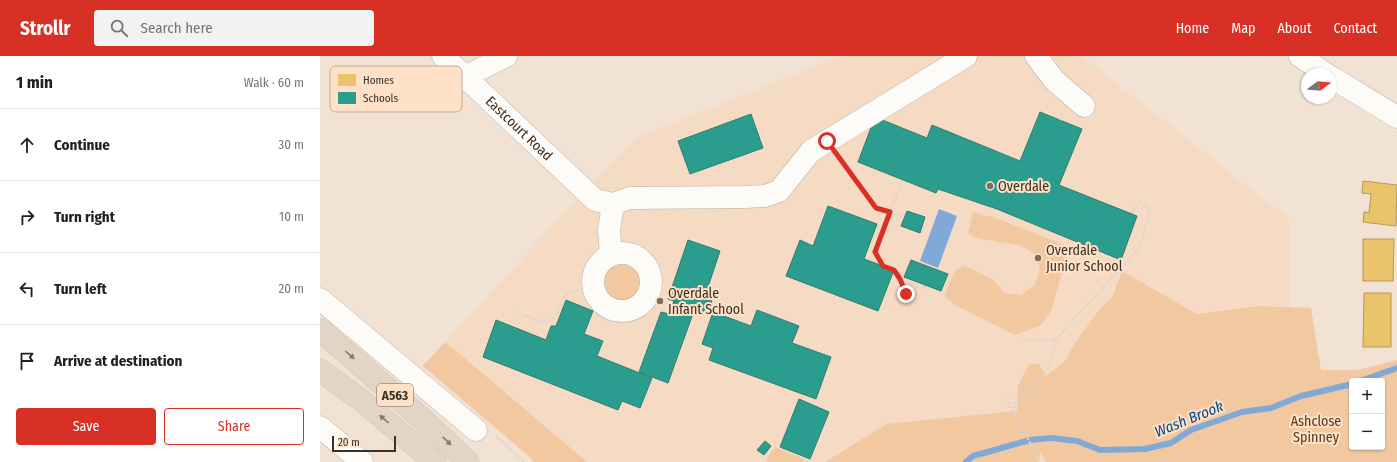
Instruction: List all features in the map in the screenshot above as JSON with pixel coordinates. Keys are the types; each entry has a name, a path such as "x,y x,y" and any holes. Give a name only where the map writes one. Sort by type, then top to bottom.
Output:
{"highway":[{"name":"A563","path":"320,330 428,424 468,462"},
{"name":"A563","path":"320,370 361,400 435,462"}],"street":[{"name":"Eastcourt Road","path":"443,56 453,66"},
{"path":"465,77 506,56"},
{"path":"611,255 609,230 604,202 630,198 765,196 779,191 811,152 966,56"},
{"path":"1036,56 1054,80 1084,106"},
{"path":"1300,56 1317,68"},
{"name":"Eastcourt Road","path":"462,74 604,202"},
{"path":"1337,81 1397,117"},
{"path":"621,253 630,255 639,259 646,266 650,275 651,284 648,294 643,302 636,308 627,311 618,311 601,303 596,295 593,286 597,268 603,260 611,255 621,253"},
{"path":"320,299 476,430"},
{"path":"320,427 362,462"}],"path":[{"path":"827,141 876,208 902,216"},
{"path":"902,180 875,252 883,266 894,270 900,279 906,294"},
{"path":"1014,412 1016,402 1025,393 1033,390 1048,368 1056,339 1140,247 1150,210 1140,200 1130,214"},
{"path":"900,279 923,289 925,285"},
{"path":"519,313 544,322 557,315 565,295 593,286"},
{"path":"648,294 672,306"},
{"path":"1021,340 1056,339"},
{"path":"1007,399 1040,462"},
{"path":"476,430 495,435 524,462"}],"shaded area":[{"name":"Overdale Junior School","path":"840,56 1082,56 1289,219 1291,385 1040,451 1046,462 534,462 423,366 600,174 639,136"}],"green space":[{"path":"973,212 999,219 1069,247 1051,311 1040,326 1014,335 955,305 944,296 956,270 965,266 992,279 1005,293 1021,295 1035,285 1040,269 1035,255 1022,246 976,238 968,233"},
{"path":"626,265 635,270 639,276 639,290 635,296 626,301 618,301 609,296 605,290 604,279 609,270 615,266"},
{"name":"Ashclose Spinney","path":"1122,271 1197,314 1259,306 1311,308 1321,370 1358,370 1397,360 1397,462 1046,462 1041,452 1038,462 825,462 887,424 1017,411 1018,386 1029,364 1039,364 1046,376 1064,362 1078,339 1099,310 1112,298"},
{"path":"445,342 587,462 533,462 531,458 423,366"},
{"path":"775,447 804,459 805,462 768,462 766,459"}],"water":[{"path":"939,209 957,216 938,268 920,261"}],"building: Homes":[{"path":"1363,181 1397,185 1396,226 1363,222 1364,212 1369,213 1371,194 1362,193"},
{"path":"1363,239 1394,239 1393,281 1363,281"},
{"path":"1364,293 1391,293 1391,347 1363,347"}],"building: Schools":[{"name":"Overdale","path":"1040,112 1082,129 1059,185 1137,216 1121,260 997,209 938,189 936,193 858,162 875,117 927,138 932,125 1020,161"},
{"path":"751,114 763,148 690,174 678,141"},
{"path":"828,206 877,224 864,259 894,270 878,311 786,276 800,240 813,246"},
{"path":"907,211 925,217 920,233 901,226"},
{"path":"688,240 720,251 704,299 712,301 708,313 668,299"},
{"path":"911,260 948,274 941,291 904,277"},
{"path":"566,300 593,311 584,334 603,341 597,356 652,378 640,408 622,401 618,410 483,357 496,320 546,340 551,326 556,326"},
{"path":"674,301 695,308 668,383 639,372 661,312 669,314"},
{"path":"757,310 799,326 792,343 831,357 816,399 709,360 713,348 702,344 713,312 751,326"},
{"path":"799,399 829,412 810,459 780,447"},
{"path":"765,441 771,446 764,455 757,450"}],"waterway":[{"path":"1369,378 1397,368"},
{"name":"Wash Brook","path":"966,462 973,456 1030,440 1051,438 1077,441 1100,450 1145,449 1171,443 1191,430 1242,412 1271,408 1301,396 1349,385"}],"place":[{"name":"Overdale","path":"990,186"},
{"name":"Overdale Junior School","path":"1038,258"},
{"name":"Overdale Infant School","path":"660,301"}],"route":[{"path":"827,141 876,208 890,212 875,252 883,266 894,270 900,279 906,294"}]}
